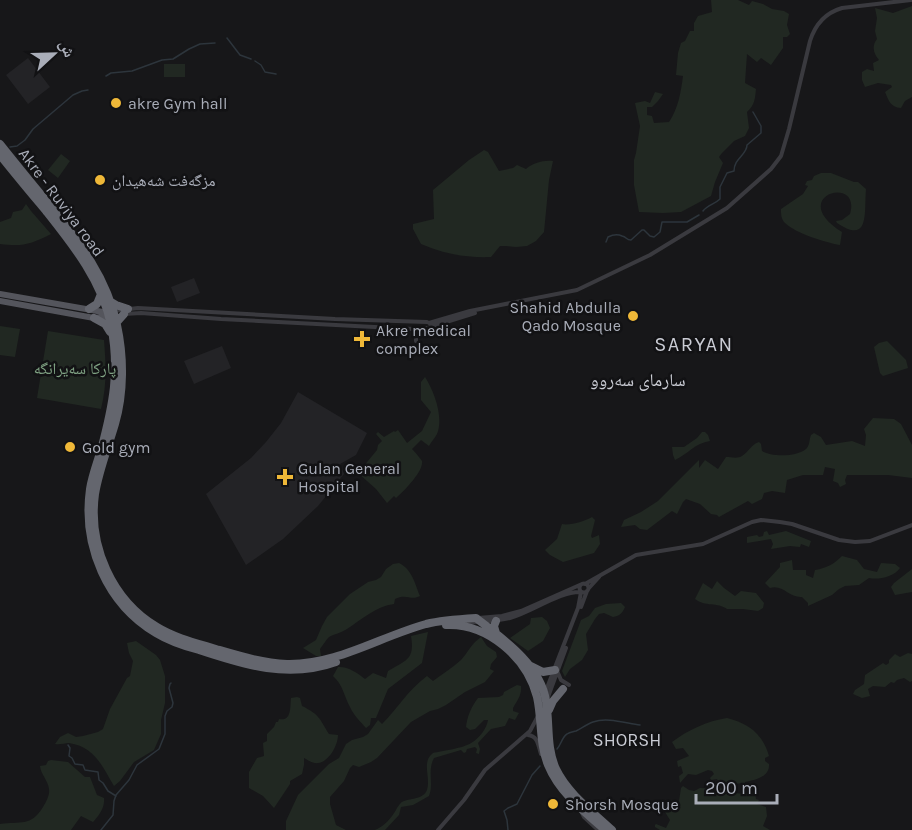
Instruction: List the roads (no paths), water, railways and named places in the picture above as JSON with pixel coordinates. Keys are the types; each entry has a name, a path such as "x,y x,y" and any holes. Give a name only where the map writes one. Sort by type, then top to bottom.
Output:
{"highway":[{"name":"Akre - Ruviya road","path":"0,144 84,250 110,300 112,316"},
{"name":"Akre - Ruviya road","path":"0,155 81,257 112,316"},
{"path":"89,309 97,304 101,294"},
{"path":"110,300 126,311"},
{"path":"112,316 126,311"},
{"path":"112,316 116,363 114,397 90,492 89,519 93,549 99,569 109,588 134,616 159,635 176,643 249,659 286,664 312,663 338,656 428,623 478,623 496,633 540,672 556,671"},
{"path":"112,316 120,340 122,378 116,422 95,496 95,523 98,548 103,561 118,589 144,617 171,634 229,660 262,668 283,670 305,670 327,665 426,629 478,623"},
{"path":"94,318 105,324 112,337"},
{"path":"496,621 494,626 496,633"},
{"path":"478,623 488,635 520,662 529,676 539,710 546,759 555,778 564,792 604,830"},
{"path":"527,662 540,682 546,697 551,755 557,771 572,793 612,830"},
{"path":"547,718 553,701 566,687"}],"main road":[{"path":"0,294 94,318 112,316"},
{"path":"0,301 89,309 112,316"}],"street":[{"path":"126,311 221,319 413,329 481,310 578,290 650,255 727,208 771,169 781,156 788,136 810,42 814,29 821,21 832,12 842,8 911,0"},
{"path":"112,316 138,308 428,325"},
{"path":"221,313 221,319"},
{"path":"413,329 416,341"},
{"path":"478,623 516,613 583,584 636,555 703,543 752,522 761,520 792,524 839,540 855,542 878,539 912,525"},
{"path":"438,830 464,800 485,770 527,735 533,726 588,590 599,576"},
{"path":"583,584 587,585 588,590"},
{"path":"546,697 578,608 580,588 583,584"},
{"path":"478,623 521,615 569,593 585,593 588,590"},
{"path":"556,671 566,687"},
{"path":"527,735 535,738 546,759"},
{"path":"581,809 584,817 598,830"}],"waterway":[{"path":"227,38 240,55 251,59"},
{"path":"106,76 173,59 200,44 215,43"},
{"path":"255,61 265,72 276,74"},
{"path":"10,147 17,146 25,140 33,129 73,95 88,90"},
{"path":"703,211 720,199 720,187 727,173 734,171 747,145 761,133 761,126 753,112"},
{"path":"606,242 608,237 615,235 631,240 642,230 654,237 660,232 662,222 687,222 699,215"},
{"path":"101,830 113,815 116,795 129,780 137,765 159,749 165,734 165,716 173,703 169,688 171,683"},
{"path":"557,749 567,734 593,722 610,720 640,725"},
{"path":"68,745 69,756 75,764 83,765 85,770 98,772 99,780 108,791 116,796"},
{"path":"508,830 504,811 517,804 532,775 540,766"}],"place":[{"name":"akre Gym hall","path":"116,103"},
{"name":"مزگەفت شه‌هيدان","path":"100,180"},
{"name":"Shahid Abdulla Qado Mosque","path":"633,316"},
{"name":"Akre medical complex","path":"362,339"},
{"name":"Gold gym","path":"70,447"},
{"name":"Gulan General Hospital","path":"285,477"},
{"name":"Shorsh Mosque","path":"553,804"}],"district":[{"name":"SARYAN","path":"694,344"},
{"name":"سارمای سەروو","path":"638,380"},
{"name":"SHORSH","path":"627,740"}],"park label":[{"name":"پارکا سەیرانگه","path":"75,368"}]}
